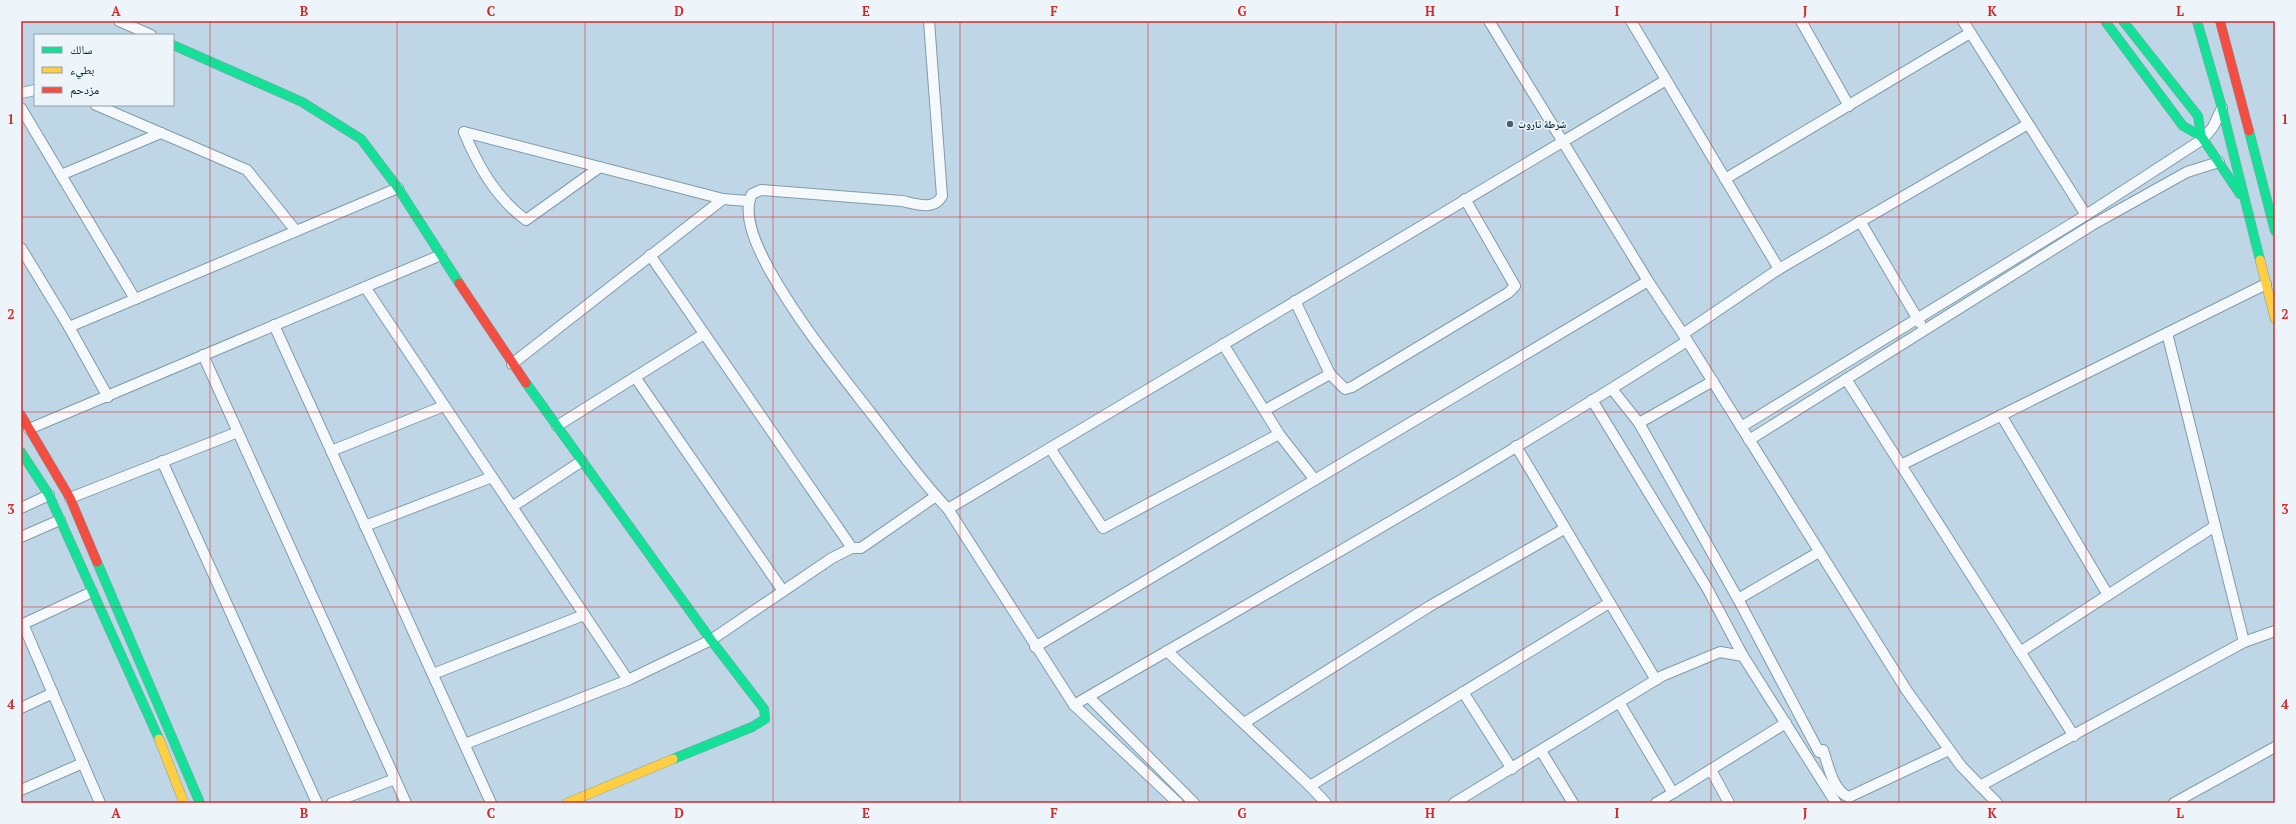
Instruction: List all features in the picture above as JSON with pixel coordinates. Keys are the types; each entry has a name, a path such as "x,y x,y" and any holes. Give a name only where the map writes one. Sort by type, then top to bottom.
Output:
{"street":[{"path":"119,21 149,34"},
{"path":"928,21 942,196 939,201 934,204 923,205 902,201 761,190 752,194 748,201 754,234 770,271 818,344 936,496 948,509 1035,647 1074,705 1178,803"},
{"path":"1489,21 1648,281 1713,381 1907,691 1949,750 1997,803"},
{"path":"1631,21 1779,268"},
{"path":"1801,21 1849,106"},
{"path":"2105,21 2182,126 2202,137"},
{"path":"2123,21 2198,116 2202,137 2246,202"},
{"path":"2197,21 2222,108 2275,319"},
{"path":"2220,21 2275,231"},
{"path":"1725,180 1849,106 1968,25 2028,124 2086,215"},
{"path":"174,45 302,102 361,139 398,188 512,364 711,640 764,709 765,719 752,727 566,803"},
{"path":"948,509 1464,199 1666,80"},
{"path":"21,93 34,90"},
{"path":"98,106 248,170 296,231"},
{"path":"21,108 135,299"},
{"path":"1741,427 2086,215 2202,137 2213,127 2222,108"},
{"path":"1074,705 1612,389 1779,268 2028,124"},
{"path":"600,167 526,220 509,207 477,164 464,132 502,141 723,199 748,201"},
{"path":"61,175 161,133"},
{"path":"1749,440 2092,225 2187,172 2219,162"},
{"path":"69,327 398,188"},
{"path":"512,364 723,199"},
{"path":"1295,301 1328,367 1330,374 1345,389 1352,387 1508,293 1515,286 1464,199"},
{"path":"1860,221 1924,330"},
{"path":"21,248 69,327 108,397"},
{"path":"29,429 108,397 441,255"},
{"path":"650,255 852,548"},
{"path":"1035,647 1648,281"},
{"path":"1901,465 2266,284"},
{"path":"365,287 628,680"},
{"path":"274,326 491,803"},
{"path":"2167,333 2244,642"},
{"path":"557,426 704,334"},
{"path":"1223,344 1279,434 1315,480"},
{"path":"203,356 406,803"},
{"path":"1265,410 1330,374"},
{"path":"635,377 783,591"},
{"path":"1846,379 2074,736"},
{"path":"1639,423 1713,381"},
{"path":"1612,389 1639,423 1738,599 1819,752 1823,750 1836,785 1843,795 1849,797 1949,750"},
{"path":"1592,400 1707,588 1744,656 1836,803"},
{"path":"331,451 444,406"},
{"path":"21,415 70,498 200,803"},
{"path":"2001,415 2108,595"},
{"path":"70,498 238,432"},
{"path":"1050,448 1103,528 1279,434"},
{"path":"1516,446 1656,680"},
{"path":"21,452 49,495 164,751 184,803"},
{"path":"162,461 317,803"},
{"path":"512,507 582,461"},
{"path":"365,526 492,477"},
{"path":"21,508 49,495"},
{"path":"465,744 628,680 711,640 832,558 852,548 861,548 936,496"},
{"path":"21,537 60,520"},
{"path":"2020,652 2215,526"},
{"path":"1244,723 1430,606 1564,528"},
{"path":"1738,599 1819,552"},
{"path":"92,592 22,625 100,803"},
{"path":"1310,786 1609,603"},
{"path":"433,674 584,615"},
{"path":"1980,786 2244,642 2275,631"},
{"path":"1167,651 1310,786 1326,803"},
{"path":"1454,803 1656,680 1720,652 1744,656"},
{"path":"1464,692 1512,769"},
{"path":"21,708 53,693"},
{"path":"1089,697 1194,803"},
{"path":"1619,702 1673,793"},
{"path":"1656,803 1786,724"},
{"path":"2174,803 2275,747"},
{"path":"1541,751 1573,803"},
{"path":"21,790 83,763"},
{"path":"1711,770 1729,803"},
{"path":"332,803 395,778"}],"traffic: fast":[{"path":"2105,21 2183,126 2201,136"},
{"path":"2123,21 2198,116 2201,136 2240,194"},
{"path":"2197,21 2222,108 2260,260"},
{"path":"174,45 302,102 361,139 398,188 459,283"},
{"path":"2249,131 2275,231"},
{"path":"526,383 711,640 764,709 765,719 752,727 673,759"},
{"path":"21,452 49,495 159,739"},
{"path":"97,562 200,803"}],"traffic: slow":[{"path":"2260,260 2275,319"},
{"path":"159,739 184,803"},
{"path":"567,803 673,759"}],"traffic: jam":[{"path":"2220,21 2249,131"},
{"path":"459,283 526,383"},
{"path":"21,415 70,498 97,562"}],"place":[{"name":"شرطة تاروت","path":"1510,124"}]}
